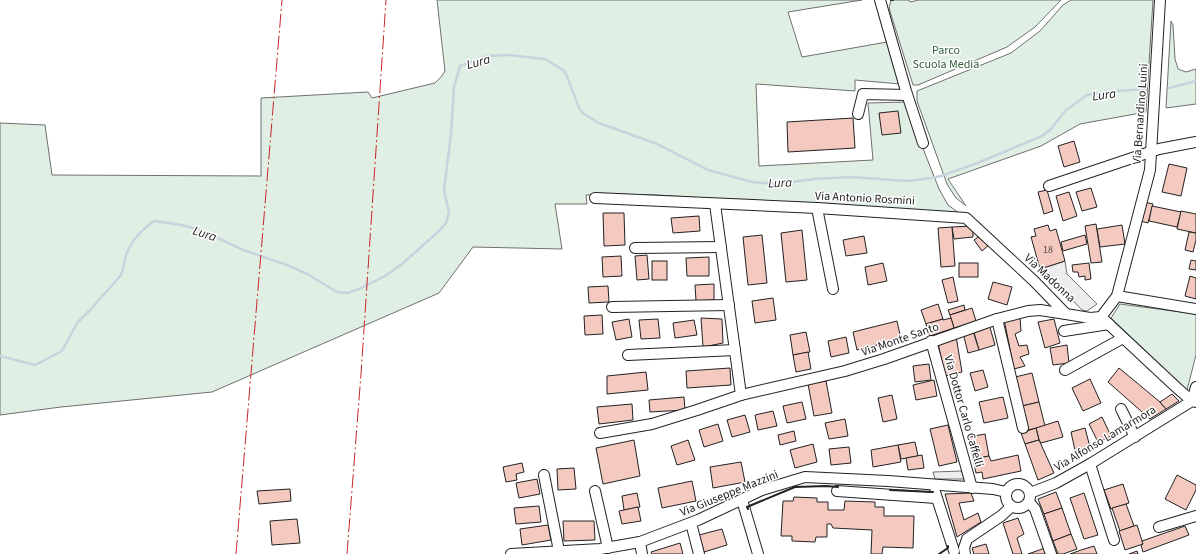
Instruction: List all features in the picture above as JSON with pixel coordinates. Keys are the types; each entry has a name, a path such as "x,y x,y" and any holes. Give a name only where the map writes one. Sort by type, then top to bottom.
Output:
{"street":[{"path":"880,0 923,143"},
{"name":"Via Bernardino Luini","path":"1101,317 1117,296 1150,170 1160,0"},
{"path":"858,114 863,94 908,95"},
{"path":"1050,186 1158,149 1196,142"},
{"name":"Via Antonio Rosmini","path":"596,198 817,208 966,218"},
{"path":"715,204 741,395"},
{"path":"817,208 833,289"},
{"name":"Via Madonna","path":"966,218 1034,281 1066,314 1090,318 1101,317"},
{"path":"635,248 721,247"},
{"path":"1117,296 1196,309"},
{"path":"612,307 729,305"},
{"name":"Via Monte Santo","path":"600,433 652,424 741,395 845,371 884,359 997,319 1028,311 1040,310 1066,314"},
{"path":"1101,317 1194,402"},
{"path":"997,319 1023,428"},
{"path":"1064,331 1109,324"},
{"path":"1065,370 1123,338"},
{"name":"Via Dottor Carlo Caffelli","path":"931,342 972,488"},
{"path":"628,355 735,350"},
{"path":"1194,402 1196,387"},
{"name":"Via Alfonso Lamarmora","path":"1029,497 1090,464 1194,402"},
{"path":"1121,409 1134,437"},
{"path":"1090,464 1114,540"},
{"path":"544,475 559,551"},
{"name":"Via Giuseppe Mazzini","path":"518,554 603,550 640,542 691,523 762,490 805,477 888,481 1006,492"},
{"path":"1029,497 1023,508 1015,508 1011,507 1006,500 1006,492 1010,486 1018,484 1025,486 1051,554"},
{"path":"936,485 936,498 952,552 965,549 967,539 1001,516 1011,507"},
{"path":"595,491 603,550"},
{"path":"837,491 936,498"},
{"path":"742,500 758,554"},
{"path":"1159,526 1196,516"},
{"path":"691,523 699,554"},
{"path":"640,542 642,554"}],"green space":[{"path":"437,0 862,0 788,12 802,57 887,42 900,84 855,80 855,91 756,84 759,166 873,160 868,103 907,102 939,189 948,205 959,213 656,195 586,195 587,204 555,204 562,249 473,247 439,293 212,392 61,407 0,415 0,123 45,125 52,175 261,176 261,98 368,92 372,98 435,83 441,77 445,71"},
{"name":"Parco Scuola Media","path":"891,0 909,0 910,2 919,0 1061,0 1035,27 1007,47 918,85 913,85 889,8"},
{"path":"1071,0 1153,0 1146,112 1080,124 1041,146 948,179 966,206 956,198 947,184 917,101 917,91 1011,53 1040,31 1063,5"},
{"path":"1171,21 1173,25 1175,59 1178,69 1186,72 1196,69 1196,104 1166,108"},
{"path":"1120,304 1196,314 1196,355 1187,390 1111,318"}],"shaded area":[{"path":"1065,261 1067,274 1097,304 1087,311 1082,310 1056,283 1048,279 1045,270 1040,269"},
{"path":"962,471 964,479 935,479 933,472"}],"building":[{"path":"898,111 901,133 882,135 879,113"},
{"path":"853,118 855,148 788,152 787,122"},
{"path":"1074,141 1080,162 1064,167 1058,146"},
{"path":"1169,164 1187,168 1181,196 1162,192"},
{"path":"1091,188 1097,207 1082,211 1076,192"},
{"path":"1047,190 1053,211 1044,214 1038,192"},
{"path":"1069,192 1077,216 1063,221 1056,196"},
{"path":"1144,202 1153,204 1148,223 1140,221"},
{"path":"1152,206 1181,212 1177,227 1149,221"},
{"path":"1181,211 1196,214 1196,233 1177,229"},
{"path":"603,213 624,213 625,245 604,246"},
{"path":"699,216 700,231 673,233 671,218"},
{"path":"1096,224 1102,262 1091,263 1085,226"},
{"path":"1048,225 1050,231 1056,229 1065,261 1040,269 1031,237 1036,236 1034,229"},
{"path":"1122,225 1125,244 1100,247 1097,229"},
{"path":"973,226 973,237 954,239 952,227"},
{"path":"952,227 955,266 941,267 938,228"},
{"path":"802,230 807,280 786,282 781,233"},
{"path":"1189,232 1196,233 1193,252 1185,250"},
{"path":"762,235 767,283 748,285 743,237"},
{"path":"981,235 989,245 982,251 974,240"},
{"path":"1085,235 1087,244 1063,251 1061,242"},
{"path":"864,236 867,253 846,256 843,240"},
{"path":"647,255 649,279 637,280 635,256"},
{"path":"621,256 622,276 603,277 602,257"},
{"path":"709,257 709,276 687,276 686,258"},
{"path":"1191,260 1196,261 1196,270 1189,269"},
{"path":"652,261 667,261 667,280 652,280"},
{"path":"883,263 887,281 868,285 865,267"},
{"path":"959,263 978,263 978,277 959,277"},
{"path":"1089,263 1091,279 1085,280 1085,276 1079,277 1078,272 1073,272 1072,265"},
{"path":"1190,276 1196,278 1196,299 1185,296"},
{"path":"953,277 958,301 948,303 942,280"},
{"path":"993,282 1012,287 1007,305 988,299"},
{"path":"714,284 714,300 696,301 695,285"},
{"path":"608,286 609,302 589,303 588,287"},
{"path":"773,298 776,320 755,323 752,301"},
{"path":"938,304 943,319 926,324 921,310"},
{"path":"964,305 965,310 950,315 948,310"},
{"path":"972,308 976,321 954,328 950,315"},
{"path":"602,315 603,334 585,335 584,316"},
{"path":"1020,317 1021,331 1015,334 1019,346 1027,345 1029,354 1020,357 1025,366 1014,369 1004,319"},
{"path":"701,318 722,319 723,343 703,347"},
{"path":"951,318 954,328 930,336 926,324"},
{"path":"629,319 632,337 616,340 612,322"},
{"path":"658,319 660,338 641,339 639,320"},
{"path":"1054,319 1060,343 1045,348 1038,322"},
{"path":"694,320 697,335 675,338 673,323"},
{"path":"897,321 901,339 857,350 853,332"},
{"path":"989,324 995,345 979,350 973,329"},
{"path":"973,331 979,350 968,353 963,333"},
{"path":"806,332 810,352 793,355 790,335"},
{"path":"956,336 962,372 945,376 938,343"},
{"path":"846,337 849,353 831,357 828,341"},
{"path":"1067,345 1069,363 1053,365 1050,348"},
{"path":"808,352 811,369 796,372 793,355"},
{"path":"929,364 931,380 915,382 913,366"},
{"path":"730,368 731,385 687,388 686,371"},
{"path":"1119,368 1160,402 1166,409 1150,419 1108,382"},
{"path":"983,370 988,387 975,391 970,373"},
{"path":"646,372 648,390 607,394 607,376"},
{"path":"1032,373 1039,402 1022,406 1015,377"},
{"path":"1090,379 1101,403 1083,411 1072,388"},
{"path":"934,380 937,396 916,400 913,385"},
{"path":"826,381 832,413 814,416 808,384"},
{"path":"1172,394 1179,401 1166,409 1160,402"},
{"path":"892,395 897,419 883,422 878,398"},
{"path":"684,397 685,410 650,412 649,400"},
{"path":"1003,397 1008,418 984,423 979,402"},
{"path":"802,402 806,419 787,423 783,406"},
{"path":"1039,402 1045,426 1028,430 1022,406"},
{"path":"632,404 633,420 599,424 597,407"},
{"path":"773,411 777,426 758,430 755,415"},
{"path":"745,415 750,432 732,437 727,420"},
{"path":"1102,417 1111,436 1098,442 1089,424"},
{"path":"845,419 848,436 829,439 825,423"},
{"path":"1058,421 1063,437 1041,443 1036,428"},
{"path":"718,424 723,441 704,447 699,430"},
{"path":"948,425 957,462 939,466 930,429"},
{"path":"1036,428 1039,440 1025,444 1021,433"},
{"path":"1085,428 1091,451 1076,455 1071,432"},
{"path":"794,431 796,441 780,445 778,435"},
{"path":"985,434 989,456 973,459 969,437"},
{"path":"634,440 640,476 603,484 596,448"},
{"path":"688,440 695,460 677,465 671,446"},
{"path":"1039,440 1054,473 1038,480 1025,444"},
{"path":"915,442 918,456 901,459 898,445"},
{"path":"813,444 817,462 795,468 790,450"},
{"path":"898,445 901,462 873,467 871,450"},
{"path":"849,447 851,463 831,465 829,449"},
{"path":"922,455 924,468 908,470 906,458"},
{"path":"1018,455 1021,471 983,479 982,472 976,473 973,459 989,456 991,461"},
{"path":"741,462 745,482 713,488 710,467"},
{"path":"522,463 524,472 516,474 517,480 506,482 503,467"},
{"path":"574,468 576,489 558,490 557,469"},
{"path":"1177,475 1196,485 1196,490 1186,510 1165,499"},
{"path":"537,479 540,494 519,498 516,483"},
{"path":"692,481 696,501 662,508 658,488"},
{"path":"1123,484 1129,503 1111,509 1104,490"},
{"path":"290,489 291,501 259,504 257,491"},
{"path":"1056,492 1062,508 1044,514 1038,499"},
{"path":"637,493 640,507 624,510 622,496"},
{"path":"971,493 974,501 959,503 964,520 978,513 981,522 957,537 945,494"},
{"path":"1084,493 1098,535 1084,539 1070,498"},
{"path":"794,497 817,498 817,502 828,502 828,510 844,510 845,501 875,502 875,507 884,507 884,516 914,516 913,548 883,547 882,554 871,554 872,530 833,528 831,524 827,524 827,537 816,537 815,542 792,541 792,536 781,536 783,501 793,501"},
{"path":"1126,504 1134,526 1120,531 1112,508"},
{"path":"539,506 541,522 516,524 514,508"},
{"path":"638,507 641,521 622,524 619,511"},
{"path":"1062,508 1071,534 1053,541 1044,514"},
{"path":"1018,518 1024,534 1017,538 1022,554 1013,554 1003,523"},
{"path":"297,519 300,543 272,545 270,521"},
{"path":"563,521 594,521 595,540 564,541"},
{"path":"548,525 551,540 522,545 520,529"},
{"path":"1137,525 1143,544 1125,550 1119,531"},
{"path":"1185,526 1189,535 1143,552 1141,545 1143,544 1142,541"},
{"path":"722,529 727,545 704,552 699,535"},
{"path":"1071,534 1077,549 1063,554 1058,554 1053,541"},
{"path":"680,543 683,554 652,554 651,552"},
{"path":"986,544 989,554 974,554 972,548"},
{"path":"1094,546 1097,554 1070,554 1081,550"},
{"path":"1045,548 1047,554 1028,554"},
{"path":"1137,551 1138,554 1129,554"}],"waterway":[{"name":"Lura","path":"0,356 35,365 62,351 77,323 121,275 125,258 134,241 141,232 154,221 201,230 243,250 287,265 307,274 337,292 348,293 385,276 402,264 446,223 449,213 444,190 451,134 454,87 460,66 487,56 509,55 545,59 563,70 567,76 579,108 584,114 599,123 657,144 708,170 752,182 776,184 814,179 852,177 907,181 941,176 975,164 1042,136 1051,129 1065,111 1087,95 1104,92 1145,89"},
{"name":"Lura","path":"1169,88 1196,81"}],"wall":[{"path":"748,509 747,507 795,487 838,487"},
{"path":"890,490 933,492"},
{"path":"939,554 948,548 948,546"}],"power":[{"path":"236,554 282,0"},
{"path":"347,554 361,374 386,0"}]}
